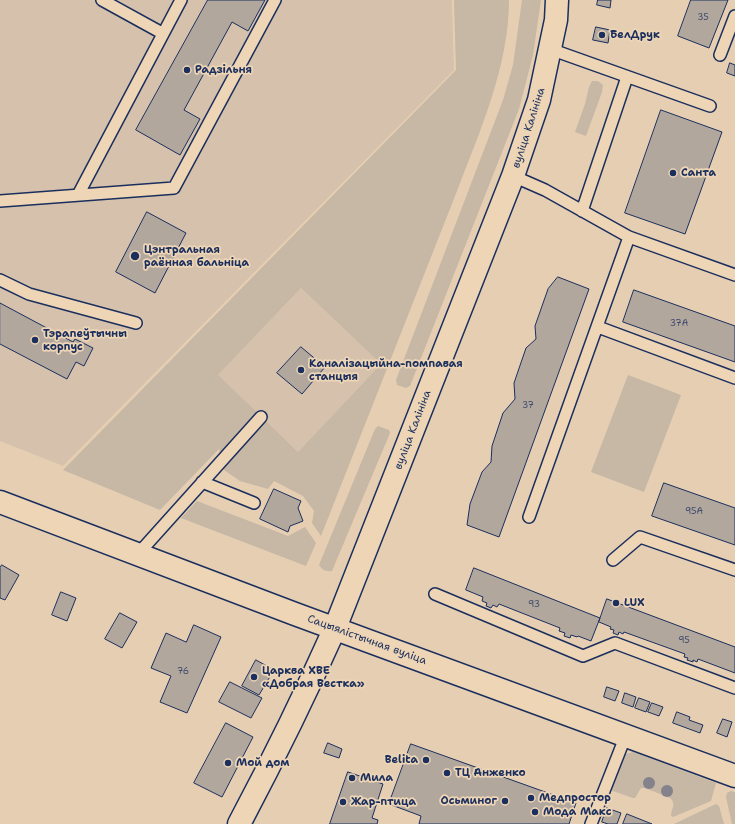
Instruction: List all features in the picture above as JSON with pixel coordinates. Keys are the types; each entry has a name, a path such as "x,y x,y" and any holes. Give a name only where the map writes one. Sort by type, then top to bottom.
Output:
{"main road":[{"name":"вуліца Калініна","path":"239,824 318,666 335,628 513,176 539,100 556,20 557,0"},
{"name":"Сацыялістычная вуліца","path":"0,502 735,776"}],"lane":[{"path":"102,0 162,33"},
{"path":"78,195 162,33 181,0"},
{"path":"0,201 174,188 275,0"},
{"path":"720,55 735,16"},
{"path":"550,50 710,106"},
{"path":"582,211 627,77"},
{"path":"513,176 544,190 629,237 735,275"},
{"path":"529,518 629,237"},
{"path":"0,280 29,294 136,323"},
{"path":"598,327 735,378"},
{"path":"138,554 261,417"},
{"path":"202,482 254,503"},
{"path":"613,560 640,536 735,570"},
{"path":"435,594 583,656 615,643 735,688"},
{"path":"591,824 626,735"}],"shaded area":[{"name":"Цэнтральная раённая бальніца","path":"0,0 452,0 454,70 63,466 0,441"},
{"path":"454,0 509,0 508,25 499,74 484,122 321,536 312,523 314,511 303,496 274,481 268,489 240,481 224,470 219,449 160,510 63,470 456,70","holes":["301,288 381,364 298,452 218,375"]},
{"path":"522,0 541,0 533,55 519,109 410,386 406,388 397,385 396,380 503,100 513,65"},
{"path":"592,81 598,81 603,85 602,92 586,136 575,132"},
{"path":"301,288 381,364 298,452 217,376"},
{"path":"628,375 681,395 644,492 591,472"},
{"path":"378,426 389,430 390,433 332,571 326,571 319,565 375,429"},
{"path":"197,501 288,536 305,527 316,543 306,566 181,518"},
{"path":"633,752 716,783 711,801 673,817 671,816 671,813 673,802 670,798 645,788 641,788 635,798 610,790 609,788 623,758 626,754"},
{"path":"731,791 735,792 735,824 732,824 726,797 727,793"},
{"path":"716,804 719,806 724,824 674,824"}],"building":[{"name":"Радзільня","path":"208,0 265,0 248,31 232,22 184,110 200,119 180,155 136,130"},
{"path":"598,0 611,0 610,8 597,5"},
{"path":"691,0 728,0 709,48 678,36"},
{"name":"БелДрук","path":"596,27 610,30 608,43 593,40"},
{"path":"730,63 735,65 735,76 727,73"},
{"name":"Санта","path":"661,110 722,132 685,234 625,213"},
{"path":"147,212 186,233 155,293 116,272"},
{"path":"558,277 589,289 499,537 467,525 470,504 482,472 491,462 492,446 503,413 515,399 514,383 526,348 536,339 535,326 548,289"},
{"path":"634,290 735,326 735,362 623,322"},
{"name":"Тэрапеўтычны корпус","path":"0,303 73,342 75,339 93,348 84,366 76,362 67,379 0,344"},
{"name":"Каналізацыйна-помпавая станцыя","path":"301,347 325,367 302,394 277,373"},
{"path":"664,483 735,508 735,545 652,516"},
{"path":"274,489 301,501 298,508 303,521 290,526 288,532 260,519"},
{"path":"2,565 19,575 5,600 0,598 0,568"},
{"path":"474,568 600,618 591,641 578,636 571,635 570,638 564,636 565,633 559,631 560,628 499,604 497,607 493,605 491,608 486,606 487,603 482,601 483,597 466,590"},
{"path":"61,592 76,598 67,621 52,615"},
{"path":"607,599 735,647 735,673 698,659 697,662 687,660 688,658 684,657 685,654 624,632 623,634 619,632 618,635 613,633 614,630 610,629 611,627 599,622"},
{"path":"120,613 137,622 122,648 105,639"},
{"path":"194,625 221,637 187,713 160,702 171,676 151,668 166,633 186,642"},
{"path":"256,660 274,670 259,695 242,686"},
{"path":"230,682 262,698 251,718 219,702"},
{"path":"607,687 619,691 615,701 604,697"},
{"path":"625,693 636,697 633,707 622,703"},
{"path":"639,698 650,702 646,712 635,708"},
{"path":"652,703 663,707 659,716 648,712"},
{"path":"677,712 690,717 689,720 703,725 700,733 673,723"},
{"path":"723,719 732,722 727,737 717,733"},
{"path":"226,723 253,737 222,797 194,783"},
{"path":"328,743 342,749 339,758 324,753"},
{"name":"ТЦ Анженко","path":"411,744 576,803 569,824 419,824 421,816 389,804"},
{"path":"348,772 383,784 372,818 378,820 377,824 330,824"},
{"path":"607,808 621,813 617,824 602,822"},
{"path":"627,814 652,824 623,824"}],"place":[{"name":"БелДрук","path":"602,35"},
{"name":"Радзільня","path":"187,70"},
{"name":"Санта","path":"673,173"},
{"name":"Цэнтральная раённая бальніца","path":"135,256"},
{"name":"Тэрапеўтычны корпус","path":"35,340"},
{"name":"Каналізацыйна-помпавая станцыя","path":"301,370"},
{"name":"LUX","path":"616,603"},
{"name":"Царква ХВЕ «Добрая Вестка»","path":"254,677"},
{"name":"Belita","path":"426,760"},
{"name":"Мой дом","path":"228,763"},
{"name":"ТЦ Анженко","path":"447,773"},
{"name":"Мила","path":"352,778"},
{"name":"Медпростор","path":"531,798"},
{"name":"Осьминог","path":"505,801"},
{"name":"Жар-птица","path":"343,802"},
{"name":"Мода Макс","path":"535,812"}]}
